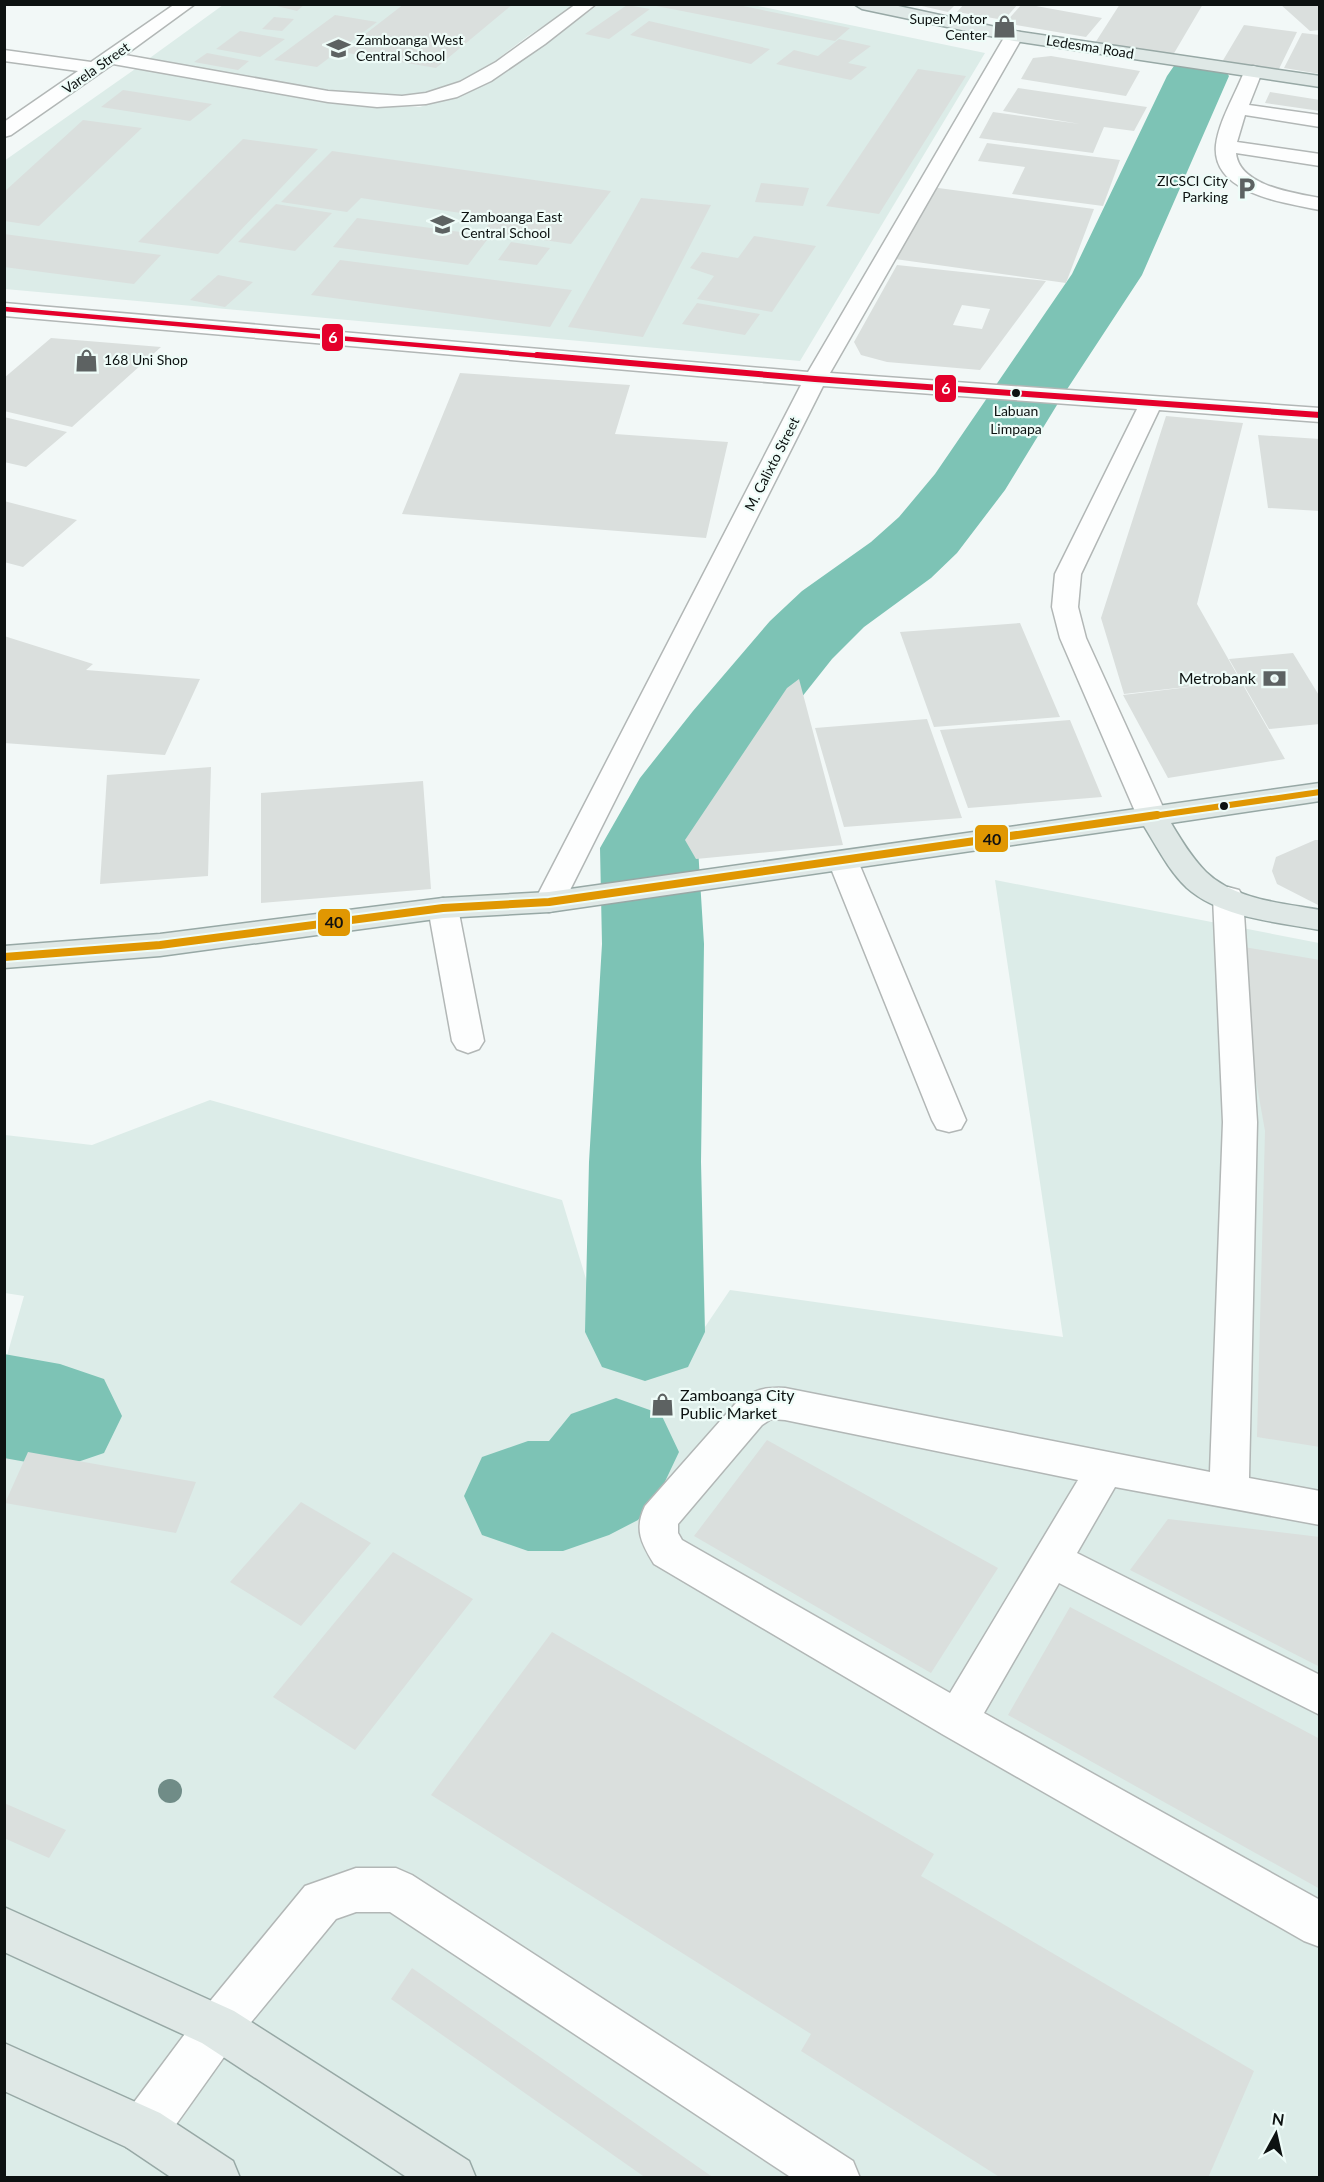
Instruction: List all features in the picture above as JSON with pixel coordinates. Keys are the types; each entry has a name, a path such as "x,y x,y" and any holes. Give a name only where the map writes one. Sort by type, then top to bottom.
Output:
{"main road":[{"name":"Ledesma Road","path":"862,4 1014,36 1320,82"},
{"path":"4,957 159,945 443,908 549,902 1320,792"},
{"path":"1152,816 1179,859 1199,882 1251,906 1320,920"},
{"path":"4,1929 218,2027 452,2178"},
{"path":"4,2066 143,2130 216,2178"}],"street":[{"name":"Varela Street","path":"4,131 187,4"},
{"path":"111,58 327,97 371,100 424,99 451,92 487,75 588,4"},
{"name":"M. Calixto Street","path":"549,902 815,379 1014,36"},
{"path":"4,55 95,68"},
{"path":"1253,72 1226,146 1227,160 1233,172 1249,185 1277,195 1320,204"},
{"path":"1239,109 1320,122"},
{"path":"1226,146 1320,160"},
{"path":"4,309 815,379 1320,415"},
{"path":"1151,403 1068,574 1065,607 1073,638 1152,816"},
{"path":"843,861 949,1120"},
{"path":"1228,897 1240,1122 1229,1492"},
{"path":"443,908 468,1041"},
{"path":"1320,1508 1105,1469 785,1404 765,1403 749,1414 659,1518 658,1536 668,1552 957,1720 1320,1925"},
{"path":"957,1720 1105,1469"},
{"path":"1051,1559 1320,1696"},
{"path":"143,2130 218,2027 321,1902 356,1890 396,1890 836,2178"}],"shaded area":[{"name":"Zamboanga West Central School","path":"223,5 576,5 528,36 479,73 420,97 330,93 147,60"},
{"name":"Zamboanga East Central School","path":"598,5 753,5 985,53 800,361 5,289 4,161 138,67 320,102 420,107 496,79"},
{"path":"995,880 1319,943 1319,2177 5,2178 4,1366 24,1296 5,1293 5,1135 92,1145 210,1100 562,1200 604,1338 686,1355 730,1290 1063,1337"}],"building":[{"path":"269,4 305,4 297,11"},
{"path":"404,4 513,4 436,68 342,52"},
{"path":"646,4 733,4 850,28 835,41"},
{"path":"913,4 956,4 948,12"},
{"path":"964,4 1018,4 1004,20 957,12"},
{"path":"1022,4 1102,18 1086,37 1005,23"},
{"path":"1120,4 1203,4 1173,55 1095,43"},
{"path":"1280,4 1320,4 1320,30 1310,31"},
{"path":"627,5 650,9 609,39 585,34"},
{"path":"335,15 377,22 317,67 274,60"},
{"path":"274,17 294,19 282,31 262,29"},
{"path":"649,21 770,49 751,64 630,35"},
{"path":"1244,25 1297,32 1278,71 1222,62"},
{"path":"240,31 285,39 260,57 216,49"},
{"path":"1302,33 1320,35 1320,74 1284,68"},
{"path":"839,39 871,46 848,63 867,67 851,80 776,64 794,50 818,56"},
{"path":"207,53 249,61 238,70 194,62"},
{"path":"1051,56 1140,71 1126,96 1021,79 1033,58"},
{"path":"918,69 966,76 879,214 826,206"},
{"path":"1018,88 1147,107 1134,131 1104,127 1093,153 979,138 993,112 1080,124 1003,111"},
{"path":"123,90 212,104 190,121 101,107"},
{"path":"1270,92 1320,100 1320,111 1265,103"},
{"path":"83,120 142,128 39,226 4,221 4,192"},
{"path":"243,139 318,149 218,254 138,242"},
{"path":"987,143 1120,160 1103,206 1012,194 1025,167 978,161"},
{"path":"332,151 611,191 571,244 483,231 494,218 361,198 347,212 281,202"},
{"path":"761,183 809,188 803,206 755,202"},
{"path":"931,187 1094,209 1066,283 895,259"},
{"path":"641,198 711,205 643,337 568,327"},
{"path":"276,204 332,213 295,251 238,242"},
{"path":"357,218 490,236 468,265 333,247"},
{"path":"4,234 161,255 134,284 4,267"},
{"path":"754,236 816,246 772,312 697,299 714,276 690,268 702,252 738,258"},
{"path":"511,242 550,248 537,265 498,260"},
{"path":"340,260 572,290 550,327 311,295"},
{"path":"897,265 1046,281 980,370 887,362 861,355 854,342","holes":["962,305 990,309 982,329 953,325"]},
{"path":"218,275 253,282 225,307 190,300"},
{"path":"697,303 760,314 745,335 682,324"},
{"path":"51,338 161,347 72,427 4,411 4,378"},
{"path":"460,373 630,385 615,434 728,442 706,538 402,514"},
{"path":"1166,416 1243,423 1197,604 1285,759 1168,778 1123,695 1222,683 1124,694 1101,618"},
{"path":"4,417 67,432 26,467 4,462"},
{"path":"1258,435 1320,439 1320,511 1268,508"},
{"path":"4,501 77,520 23,567 4,562"},
{"path":"1020,623 1060,717 934,727 900,632"},
{"path":"4,636 93,664 86,670 200,679 165,755 4,743"},
{"name":"Metrobank","path":"1293,653 1320,697 1320,724 1269,729 1229,659"},
{"path":"799,679 843,845 696,859 685,840 787,688"},
{"path":"927,719 962,818 844,827 815,728"},
{"path":"1070,720 1102,797 968,808 940,730"},
{"path":"211,767 208,876 100,884 107,775"},
{"path":"423,781 431,889 261,903 261,793"},
{"path":"1315,840 1320,840 1320,906 1277,884 1272,871 1276,857"},
{"path":"1232,945 1320,960 1320,1447 1257,1437 1265,1131"},
{"path":"767,1440 998,1568 931,1673 694,1536"},
{"path":"28,1452 196,1482 176,1533 5,1503"},
{"path":"301,1502 371,1543 301,1626 230,1582"},
{"path":"1168,1519 1320,1537 1320,1667 1130,1570"},
{"path":"393,1552 473,1599 355,1750 273,1697"},
{"path":"1070,1607 1320,1739 1320,1889 1008,1715"},
{"path":"552,1632 934,1854 921,1876 1254,2071 1208,2178 1001,2178 801,2051 811,2034 431,1795"},
{"path":"4,1803 66,1830 49,1858 4,1838"},
{"path":"412,1968 714,2178 646,2178 391,1999"}],"waterway":[{"path":"1032,386 1107,275 1198,76"},
{"path":"645,1332 645,1162 653,944 649,848 674,800 726,731 801,640 833,609 901,560 928,535 965,490 1023,401"},
{"path":"4,1406 60,1416"},
{"path":"528,1496 563,1496 593,1481 616,1452"}],"transit line":[{"name":"6","path":"4,309 815,379 1320,415"},
{"name":"40","path":"4,957 160,945 443,908 549,902 1320,792"}],"place":[{"name":"Super Motor Center","path":"1005,27"},
{"name":"Zamboanga West Central School","path":"338,48"},
{"name":"ZICSCI City Parking","path":"1246,189"},
{"name":"Zamboanga East Central School","path":"443,225"},
{"name":"168 Uni Shop","path":"86,360"},
{"name":"Labuan Limpapa","path":"1016,393"},
{"name":"Metrobank","path":"1274,678"},
{"name":"Zamboanga City Public Market","path":"662,1404"}]}
